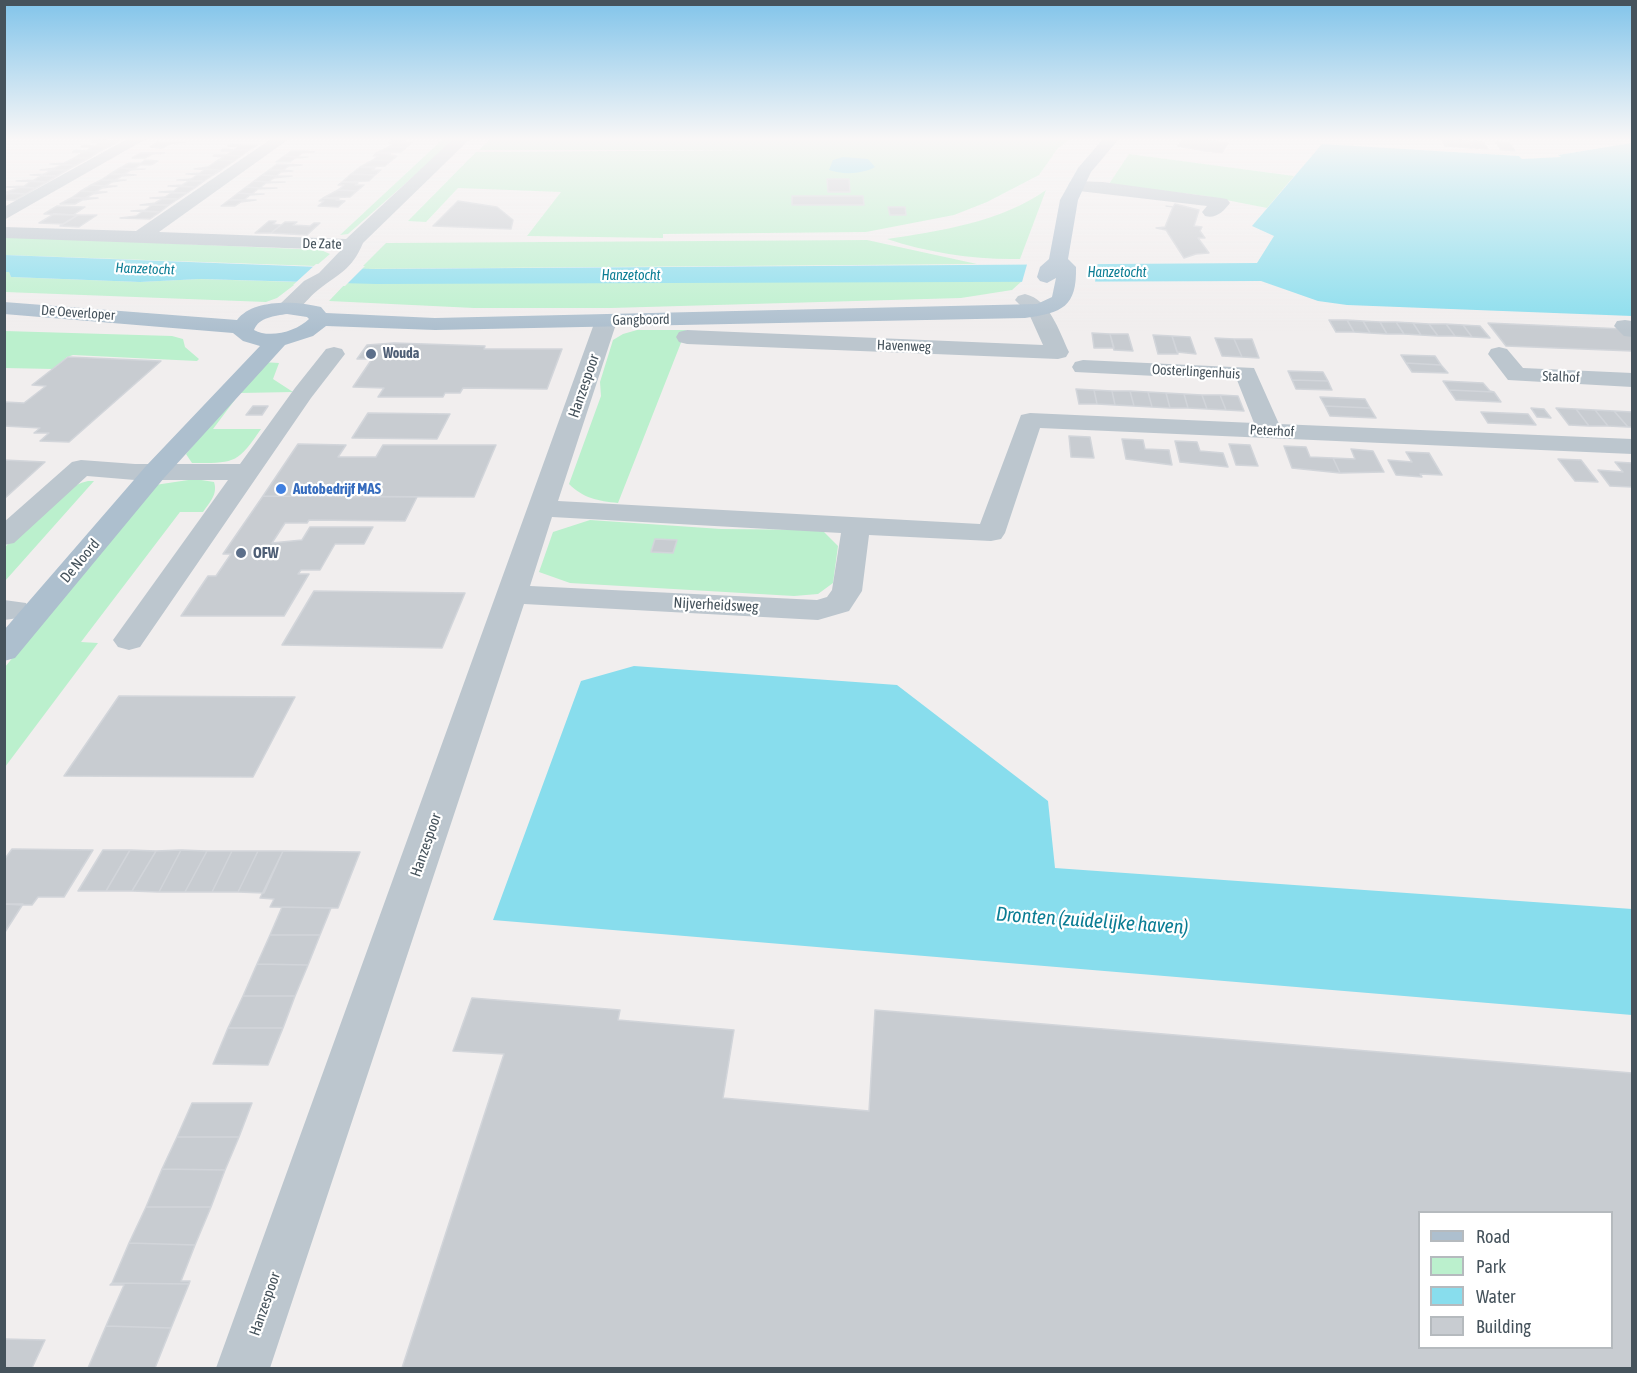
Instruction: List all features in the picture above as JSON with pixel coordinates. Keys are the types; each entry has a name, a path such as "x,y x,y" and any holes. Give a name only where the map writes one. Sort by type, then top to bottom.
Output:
{"main road":[{"path":"1031,305 1041,292 1050,267 1059,257 1068,203"},
{"name":"Gangboord","path":"306,311 371,329 410,324 917,315 1031,305 1057,305 1065,294 1067,282 1066,267 1059,257"},
{"name":"De Oeverloper","path":"4,308 152,319 257,330"},
{"path":"257,330 306,311"},
{"path":"257,330 306,311"},
{"name":"De Noord","path":"4,651 257,330"},
{"name":"De Noord","path":"8,614 145,472"}],"street":[{"path":"4,215 25,203"},
{"path":"139,238 189,203"},
{"path":"306,311 326,285 326,278 350,250 397,203"},
{"path":"1211,212 1220,203"},
{"path":"319,244 335,229"},
{"name":"De Zate","path":"4,232 319,244 350,250"},
{"name":"Havenweg","path":"687,337 1058,352 1031,305"},
{"name":"Hanzespoor","path":"243,1368 606,321"},
{"path":"129,640 247,472 334,354"},
{"name":"Stalhof","path":"1500,354 1516,375 1632,380"},
{"name":"Oosterlingenhuis","path":"1083,367 1246,374 1270,431"},
{"name":"Peterhof","path":"856,525 991,532 1030,420 1632,447"},
{"path":"4,537 81,468 145,472 247,472"},
{"path":"542,508 856,525"},
{"name":"Nijverheidsweg","path":"511,594 818,610 838,604 847,591 856,525"}],"green space":[{"path":"374,203 383,203 348,234 340,235"},
{"path":"426,203 444,203 426,222 408,221"},
{"path":"552,203 984,203 954,215 866,232 663,234 663,238 527,236"},
{"path":"1024,203 1041,203 1020,259 953,255 887,239 970,224"},
{"path":"1242,203 1271,203 1267,208"},
{"path":"5,236 321,250 330,254 316,266 5,255"},
{"path":"867,240 977,264 360,269 386,243"},
{"path":"5,272 9,272 11,277 140,282 199,279 298,282 277,298 266,302 5,292"},
{"path":"1022,281 1012,290 961,298 611,308 474,308 329,301 346,283"},
{"path":"637,330 686,330 618,503 597,500 585,496 569,484 601,396 600,382 613,340"},
{"path":"5,331 172,336 183,339 185,347 199,359 197,361 73,355 67,357 53,369 5,368"},
{"path":"262,362 279,363 273,379 293,392 240,393 213,429 261,429 246,449 234,459 218,463 192,463 186,454"},
{"path":"195,479 214,482 215,490 211,501 203,512 180,512 81,642 98,643 5,767 5,667 155,485"},
{"path":"88,481 94,481 5,581 5,547 53,499 64,491"},
{"path":"590,520 721,529 822,530 838,546 833,583 818,594 794,596 570,583 539,572 553,532"}],"water":[{"name":"Hanzetocht","path":"1272,203 1632,203 1632,316 1347,305 1318,301 1261,281 376,284 200,279 140,282 11,277 9,272 5,272 5,255 373,269 1257,263 1274,236 1252,226"},
{"name":"Dronten (zuidelijke haven)","path":"634,666 897,685 1048,801 1055,868 1632,909 1632,1015 493,920 581,681"}],"pier":[{"path":"1028,261 1098,261 1095,282 1022,282"},
{"path":"316,264 365,266 345,286 293,285"}],"building":[{"path":"154,203 172,203 169,205 140,205"},
{"path":"225,203 239,203 235,206 221,206"},
{"path":"322,203 343,203 338,207 318,206"},
{"path":"456,203 497,207 513,220 511,229 433,226"},
{"path":"792,203 864,203 864,205 792,205"},
{"path":"1175,204 1199,210 1194,226 1202,227 1200,231 1205,238 1198,238 1209,253 1184,258 1166,230 1156,228 1165,227"},
{"path":"152,205 169,205 160,212 131,211 145,210"},
{"path":"57,206 85,207 73,215 44,214"},
{"path":"888,207 905,207 906,215 890,215"},
{"path":"143,211 160,212 150,219 120,218 136,216"},
{"path":"54,214 78,215 63,224 39,223"},
{"path":"78,215 97,215 79,227 60,226"},
{"path":"269,221 276,221 273,224 281,225 271,233 255,233"},
{"path":"285,222 297,222 293,225 310,226 320,223 307,235 271,233"},
{"path":"1329,320 1347,320 1354,332 1336,332"},
{"path":"1347,320 1363,321 1370,333 1354,332"},
{"path":"1363,321 1380,322 1387,334 1370,333"},
{"path":"1380,322 1396,322 1404,334 1387,334"},
{"path":"1396,322 1413,323 1421,335 1404,334"},
{"path":"1413,323 1429,324 1438,336 1421,335"},
{"path":"1488,323 1624,329 1632,337 1632,351 1506,346"},
{"path":"1429,324 1446,324 1455,336 1438,336"},
{"path":"1446,324 1463,325 1472,337 1455,336"},
{"path":"1463,325 1480,326 1490,338 1472,337"},
{"path":"1092,333 1110,334 1114,348 1094,348"},
{"path":"1110,334 1128,334 1133,351 1114,350"},
{"path":"1153,335 1172,336 1178,354 1158,354"},
{"path":"1172,336 1190,337 1196,354 1177,352"},
{"path":"1215,338 1234,339 1242,357 1222,356"},
{"path":"1234,339 1252,339 1259,358 1242,357"},
{"path":"394,343 485,346 484,349 562,349 547,389 463,388 460,393 445,393 443,397 378,397 384,388 353,387 372,359 357,359 367,345"},
{"path":"1401,355 1435,356 1441,365 1406,363"},
{"path":"68,357 161,361 69,442 40,441 49,433 34,433 40,428 4,426 4,402 24,403 46,386 32,385"},
{"path":"1406,363 1441,365 1448,373 1412,372"},
{"path":"1288,371 1323,372 1328,381 1292,380"},
{"path":"1292,380 1328,381 1332,390 1296,389"},
{"path":"1443,381 1483,383 1494,392 1449,390"},
{"path":"1076,389 1094,390 1097,404 1079,404"},
{"path":"1094,390 1112,391 1115,405 1097,404"},
{"path":"1449,390 1494,392 1501,402 1456,400"},
{"path":"1112,391 1130,391 1134,406 1115,405"},
{"path":"1130,391 1148,392 1152,407 1134,406"},
{"path":"1148,392 1166,393 1170,408 1152,407"},
{"path":"1166,393 1184,394 1188,408 1170,408"},
{"path":"1184,394 1202,395 1207,409 1188,408"},
{"path":"1202,395 1220,395 1226,410 1207,409"},
{"path":"1220,395 1238,396 1244,411 1226,410"},
{"path":"1320,397 1365,399 1370,408 1325,406"},
{"path":"253,406 268,406 262,415 246,415"},
{"path":"1325,406 1370,408 1376,418 1330,416"},
{"path":"1531,408 1544,409 1551,418 1537,417"},
{"path":"1556,408 1576,409 1589,426 1569,425"},
{"path":"1576,409 1595,410 1608,426 1589,426"},
{"path":"1595,410 1614,411 1628,427 1608,426"},
{"path":"1614,411 1632,412 1632,427 1628,427"},
{"path":"1481,412 1528,414 1536,425 1488,423"},
{"path":"368,413 450,414 437,439 352,438"},
{"path":"1069,436 1090,437 1094,458 1071,457"},
{"path":"1122,439 1143,440 1145,449 1169,450 1172,465 1126,459"},
{"path":"1175,441 1197,442 1200,451 1223,453 1228,467 1180,462"},
{"path":"298,444 346,445 338,457 376,457 383,445 496,445 474,497 263,496"},
{"path":"1229,444 1250,445 1258,466 1236,465"},
{"path":"1284,446 1306,447 1310,457 1333,458 1340,473 1292,468"},
{"path":"1351,449 1373,451 1384,472 1340,473 1333,458 1355,459"},
{"path":"1406,452 1429,453 1442,475 1420,474 1422,477 1396,475 1388,460 1412,462"},
{"path":"1558,459 1581,460 1598,482 1575,481"},
{"path":"4,460 45,462 4,499"},
{"path":"1615,462 1632,463 1632,487 1610,486 1598,470 1623,472"},
{"path":"263,496 417,497 405,521 309,520 307,523 285,523 272,543 302,540 310,527 373,527 364,544 335,544 320,570 301,570 298,574 309,574 284,616 181,616 208,576 216,576 231,554 223,554"},
{"path":"655,539 677,540 673,553 651,552"},
{"path":"314,591 465,593 442,648 282,645"},
{"path":"119,696 295,697 253,777 64,776"},
{"path":"12,849 93,850 64,897 38,897 32,905 22,905 4,904 4,860"},
{"path":"103,850 130,850 106,891 78,891"},
{"path":"130,850 156,851 132,891 106,891"},
{"path":"181,850 207,851 185,892 159,892"},
{"path":"181,850 159,892 132,891 156,851"},
{"path":"207,851 232,851 212,892 185,892"},
{"path":"232,851 258,851 238,892 212,892"},
{"path":"258,851 283,851 264,893 238,892"},
{"path":"283,851 360,852 338,908 270,907 274,899 260,898"},
{"path":"4,904 23,904 5,932 4,932"},
{"path":"282,907 331,908 320,935 270,935"},
{"path":"270,935 320,935 308,965 257,964"},
{"path":"257,964 308,965 295,996 243,996"},
{"path":"243,996 295,996 283,1028 228,1028"},
{"path":"472,998 620,1010 618,1020 734,1030 723,1098 869,1111 875,1010 1632,1073 1632,1368 402,1368 504,1054 453,1051"},
{"path":"228,1028 283,1028 268,1065 213,1064"},
{"path":"192,1103 252,1103 239,1137 177,1137"},
{"path":"177,1137 239,1137 225,1170 162,1169"},
{"path":"162,1169 225,1170 211,1207 146,1207"},
{"path":"146,1207 211,1207 195,1245 129,1243"},
{"path":"129,1243 195,1245 181,1281 190,1281 189,1284 112,1283"},
{"path":"112,1283 189,1284 171,1328 106,1326 124,1285 110,1285"},
{"path":"106,1326 171,1328 155,1368 88,1368"},
{"path":"5,1339 45,1340 32,1368 4,1368"}],"place":[{"name":"Wouda","path":"371,354"},
{"name":"Autobedrijf MAS","path":"281,489"},
{"name":"OFW","path":"241,553"}]}
